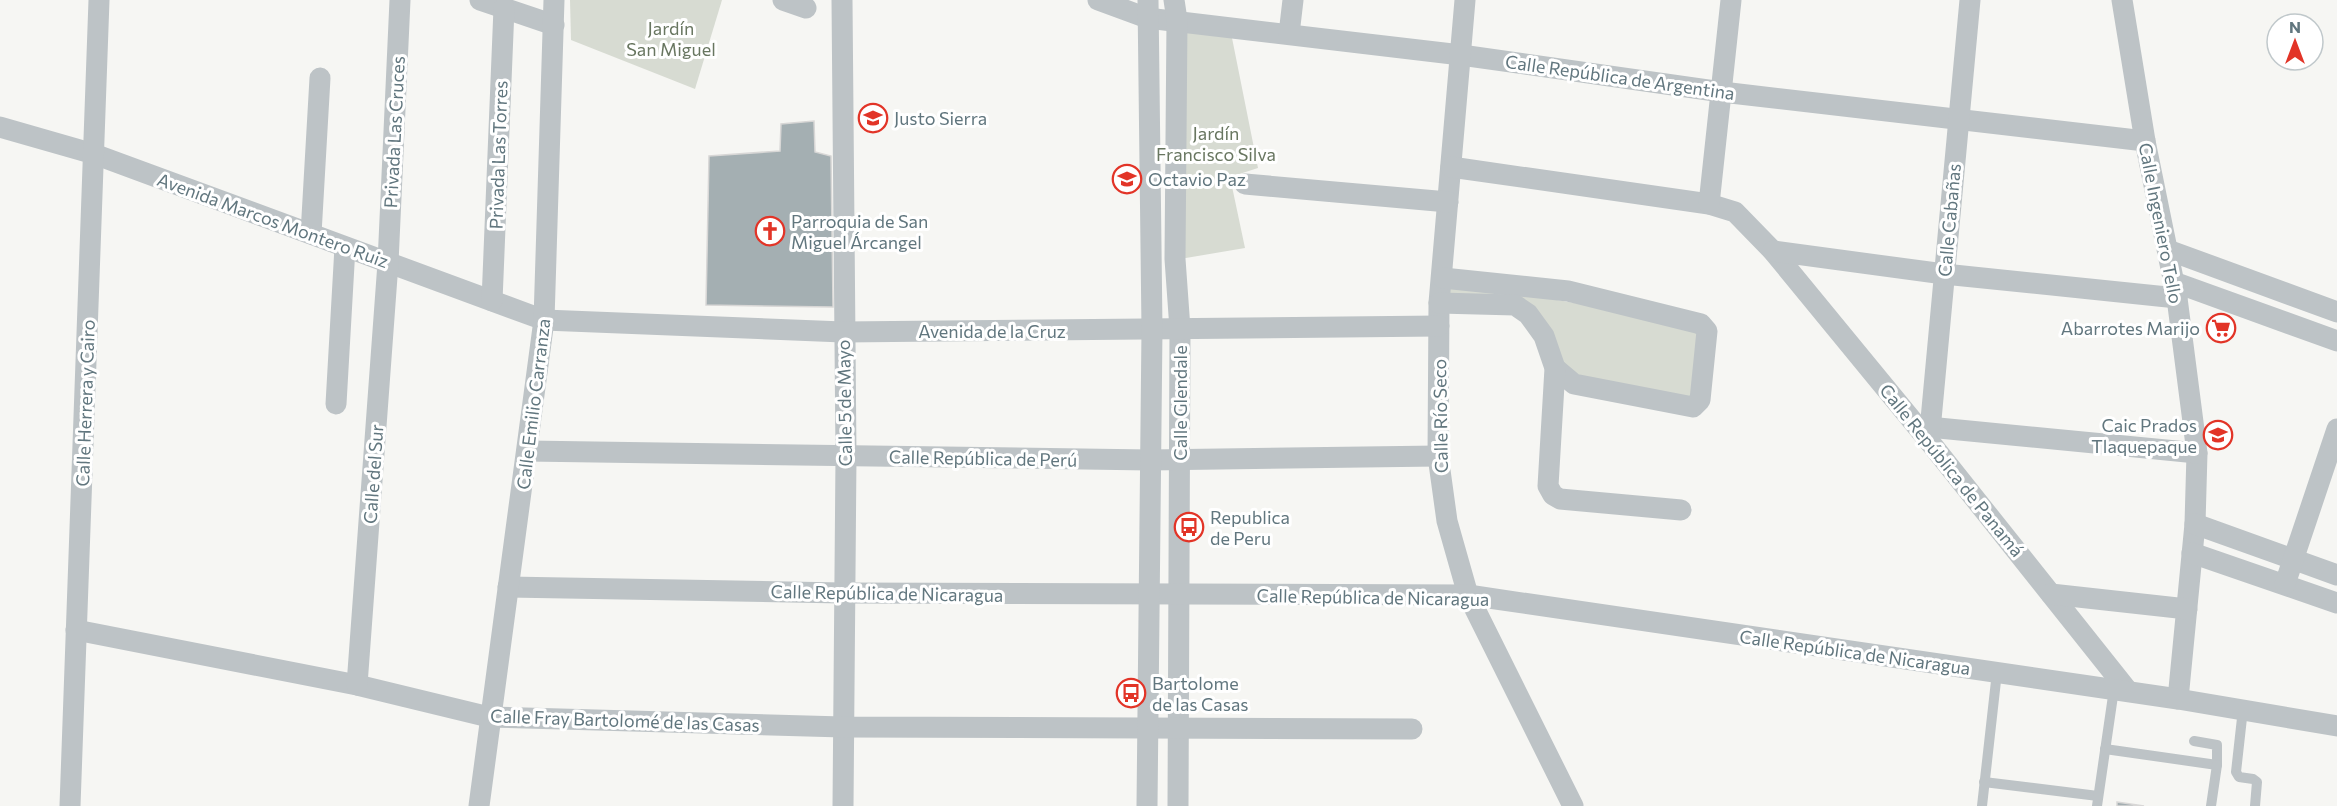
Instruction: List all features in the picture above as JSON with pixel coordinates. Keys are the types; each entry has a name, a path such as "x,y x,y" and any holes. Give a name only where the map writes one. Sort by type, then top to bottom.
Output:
{"street":[{"name":"Calle Herrera y Cairo","path":"70,806 99,0"},
{"name":"Privada Las Cruces","path":"388,263 400,0"},
{"path":"480,0 554,25"},
{"name":"Calle Emilio Carranza","path":"479,806 489,717 544,320 554,0"},
{"path":"783,0 807,8"},
{"name":"Calle 5 de Mayo","path":"842,0 843,332 846,456 843,593 843,806"},
{"name":"Calle República de Argentina","path":"1098,0 1147,9 1175,10 1289,34 1461,55 1722,92 2145,141"},
{"path":"1289,34 1293,0"},
{"name":"Calle Río Seco","path":"1465,0 1443,278 1439,303 1438,456 1447,521 1468,595 1573,806"},
{"path":"1709,204 1731,0"},
{"name":"Calle Cabañas","path":"1926,431 1944,274 1970,0"},
{"name":"Calle Ingeniero Tello","path":"2122,0 2145,141 2175,290 2197,453 2195,525 2178,699"},
{"name":"Privada Las Torres","path":"492,301 504,8"},
{"name":"Calle Glendale","path":"1147,9 1152,329 1147,806"},
{"name":"Calle Glendale","path":"1175,10 1175,259 1180,329 1178,806"},
{"path":"310,234 320,78"},
{"name":"Avenida Marcos Montero Ruiz","path":"0,127 94,154 544,320"},
{"name":"Calle República de Panamá","path":"1451,167 1709,204 1735,212 1773,251 1926,431 2051,594 2121,690"},
{"path":"1245,184 1448,202"},
{"path":"336,404 345,247"},
{"path":"2168,250 2337,312"},
{"path":"1773,251 1944,274 2175,290 2264,315 2337,341"},
{"name":"Calle del Sur","path":"357,685 388,263"},
{"path":"1443,278 1516,296 1544,336 1556,368 1548,486 1553,495 1560,499 1680,510"},
{"path":"2264,315 2276,289"},
{"path":"1439,303 1568,291 1701,324 1707,331 1700,400 1693,407 1574,384 1556,368"},
{"name":"Avenida de la Cruz","path":"544,320 843,332 1439,327"},
{"path":"2285,584 2337,429"},
{"path":"1926,431 2197,453"},
{"name":"Calle República de Perú","path":"527,451 1150,460 1438,456"},
{"path":"2195,525 2337,575"},
{"path":"2192,553 2337,603"},
{"name":"Calle República de Nicaragua","path":"508,587 843,593 1468,595 2121,690 2337,726"},
{"path":"2051,594 2187,609"},
{"name":"Calle Fray Bartolomé de las Casas","path":"76,630 357,685 489,717 843,727 1412,729"}],"lane":[{"path":"1982,806 1997,672"},
{"path":"1984,782 2097,801 2105,749 2121,690"},
{"path":"2243,709 2236,772 2239,777 2253,778 2257,782 2255,806"},
{"path":"2194,741 2217,745 2217,765 2211,806"},
{"path":"2105,749 2217,765"}],"green space":[{"name":"Jardín San Miguel","path":"570,0 722,0 695,89 571,40"},
{"name":"Jardín Francisco Silva","path":"1180,22 1230,28 1258,168 1230,177 1245,248 1180,259"},
{"path":"1443,281 1701,324 1693,407 1574,384 1528,314 1440,297"}],"building":[{"name":"Parroquia de San Miguel Árcangel","path":"814,121 815,152 831,156 833,307 706,305 709,156 780,151 781,124"},
{"path":"2117,802 2144,806 2117,806"}],"place":[{"name":"Justo Sierra","path":"873,118"},
{"name":"Octavio Paz","path":"1127,179"},
{"name":"Parroquia de San Miguel Árcangel","path":"770,231"},
{"name":"Abarrotes Marijo","path":"2221,328"},
{"name":"Caic Prados Tlaquepaque","path":"2218,435"},
{"name":"Republica de Peru","path":"1189,527"},
{"name":"Bartolome de las Casas","path":"1131,693"}]}
